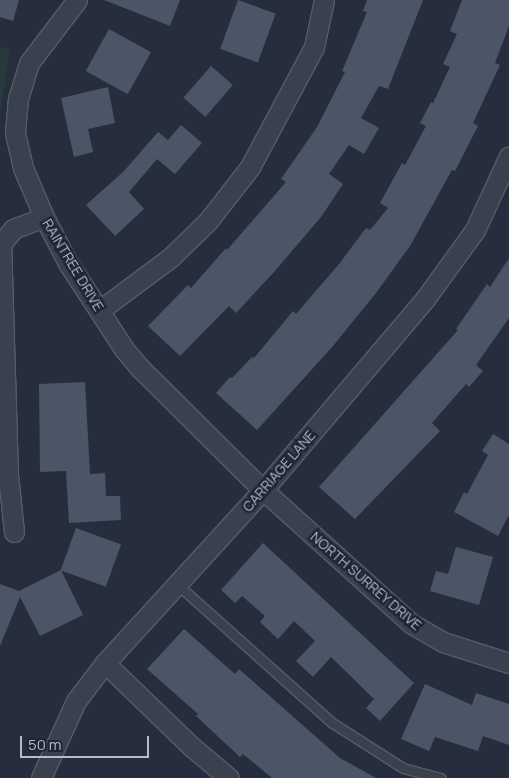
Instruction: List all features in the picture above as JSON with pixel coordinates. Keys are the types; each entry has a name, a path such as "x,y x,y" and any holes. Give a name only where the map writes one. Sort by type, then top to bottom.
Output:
{"street":[{"name":"RAINTREE DRIVE","path":"77,0 29,63 18,98 15,133 23,168 44,217 68,263 124,349 141,369 263,490"},
{"path":"100,310 171,257 208,220 250,167 314,47 324,0"},
{"name":"CARRIAGE LANE","path":"41,778 76,700 104,663 178,585 263,490 431,291 475,230 509,156"},
{"path":"14,532 8,475 1,244 13,229 44,217"},
{"name":"NORTH SURREY DRIVE","path":"263,490 412,624 442,642 509,663"},
{"path":"104,663 192,747 229,778"}],"lane":[{"path":"178,585 332,722 404,768 440,778"}],"shaded area":[{"path":"0,47 10,49 0,116"}],"building":[{"path":"0,0 19,0 13,21 0,17"},
{"path":"104,0 180,0 170,26"},
{"path":"238,0 276,14 258,63 220,49"},
{"path":"367,0 423,0 388,89 379,86 361,118 379,128 364,154 349,145 329,174 343,184 321,217 274,272 236,313 229,306 180,356 148,326 188,285 191,288 286,182 281,179 317,127 345,72 342,71 367,12 363,11"},
{"path":"462,0 509,0 509,26 495,63 500,65 473,123 478,126 455,171 452,170 410,246 376,293 333,346 257,430 216,393 230,377 232,378 252,357 254,358 293,311 296,314 339,264 366,228 370,230 388,208 380,203 402,163 405,165 426,126 420,123 431,102 433,103 450,67 443,64 457,34 450,31"},
{"path":"109,29 151,52 128,94 86,71"},
{"path":"211,66 233,85 205,117 183,98"},
{"path":"108,87 115,123 88,129 93,152 74,157 61,98"},
{"path":"181,125 202,143 175,174 157,159 129,192 144,209 115,236 86,205 124,171 158,132 168,140"},
{"path":"509,258 509,318 476,365 483,371 469,387 466,384 432,423 440,431 355,519 319,487 458,330 456,329 487,284 490,287"},
{"path":"85,382 90,474 105,473 106,496 120,496 121,520 69,523 66,471 40,472 39,384"},
{"path":"493,434 509,444 509,515 498,536 454,512 464,492 467,494 488,455 482,451"},
{"path":"76,528 121,544 106,587 61,570"},
{"path":"263,543 414,683 380,721 366,708 374,699 331,657 313,677 296,661 315,641 294,621 278,639 260,622 265,616 242,596 235,603 221,590"},
{"path":"456,547 493,557 479,605 430,591 436,571 448,574"},
{"path":"61,570 83,615 40,636 20,597 0,646 0,584 19,591"},
{"path":"184,629 235,674 239,669 340,758 376,778 272,778 243,754 240,757 196,716 198,714 147,669"},
{"path":"425,684 472,705 476,693 509,704 509,745 483,736 478,751 435,737 429,751 401,739"}]}
